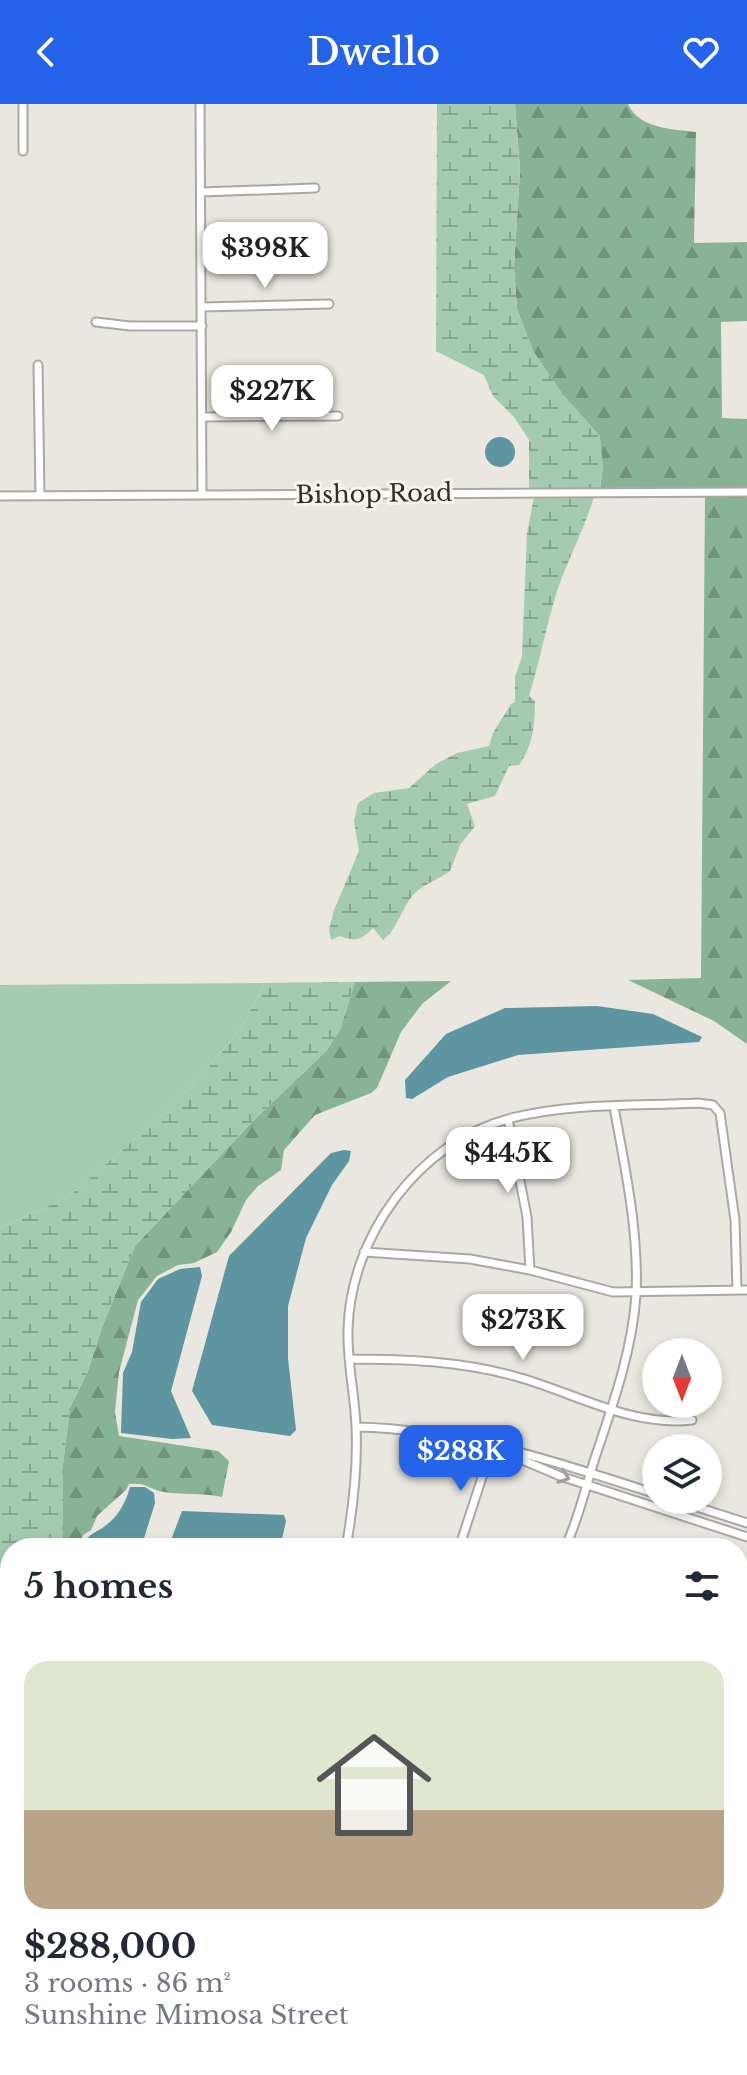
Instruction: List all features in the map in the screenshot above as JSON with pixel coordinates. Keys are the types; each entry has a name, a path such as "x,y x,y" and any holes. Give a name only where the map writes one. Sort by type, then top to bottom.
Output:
{"street":[{"path":"23,104 23,151"},
{"path":"200,104 202,495"},
{"path":"201,192 315,188"},
{"path":"202,307 329,304"},
{"path":"96,322 130,326 202,326"},
{"path":"38,365 40,496"},
{"path":"203,417 338,416"},
{"name":"Bishop Road","path":"0,496 747,492"},
{"path":"347,1538 354,1494 356,1427 349,1359 349,1313 355,1281 364,1252 392,1201 416,1175 466,1138 508,1119 540,1112 698,1103 713,1105 720,1113 735,1220 737,1290"},
{"path":"569,1538 627,1354 636,1292 630,1202 614,1107"},
{"path":"508,1119 527,1217 530,1270"},
{"path":"364,1252 448,1256 530,1270 597,1290 747,1290"},
{"path":"349,1359 422,1360 466,1365 529,1380 611,1410 662,1421 692,1420"},
{"path":"356,1427 429,1431 642,1490"},
{"path":"492,1447 587,1485 747,1537"},
{"path":"462,1538 492,1447"},
{"path":"719,1514 747,1523"}],"green space":[{"path":"437,104 515,104 520,170 514,267 517,309 533,351 561,392 600,436 603,466 600,488 529,488 529,440 514,417 493,396 484,375 436,351"},
{"path":"515,104 628,104 648,123 696,132 694,243 747,242 747,321 721,322 722,418 747,419 747,487 600,488 603,466 561,392 533,351 517,309 514,267 520,170"},
{"path":"747,496 747,1044 714,1021 628,980 701,978 705,497"},
{"path":"534,497 594,497 557,591 529,696 535,701 535,710 527,750 519,765 509,766 495,796 467,804 475,826 460,845 450,871 412,896 395,927 383,940 373,928 358,939 340,936 331,940 329,930 334,910 359,851 354,821 358,803 374,793 409,788 436,764 457,753 489,746 493,733 515,702 515,677 522,656 527,533"},
{"path":"451,981 422,1004 401,1032 377,1088 315,1115 284,1150 281,1170 258,1186 246,1200 231,1232 217,1252 194,1263 178,1265 157,1276 138,1300 119,1372 115,1412 119,1436 218,1451 229,1461 222,1497 159,1491 129,1484 97,1516 91,1530 82,1538 63,1538 63,1464 70,1408 88,1371 135,1246 252,1122 326,1051 340,1030 355,982"},
{"path":"355,982 340,1030 326,1051 252,1122 135,1246 88,1371 70,1408 63,1464 63,1538 0,1538 0,1228 68,1197 160,1117 197,1081 241,1028 265,983"},
{"path":"265,983 241,1028 197,1081 160,1117 68,1197 0,1228 0,985"}],"water":[{"path":"500,437 511,441 515,452 511,463 500,467 489,463 485,452 489,441"},
{"path":"597,1006 653,1014 702,1037 699,1042 518,1055 448,1077 412,1099 406,1098 405,1080 446,1034 505,1008"},
{"path":"351,1151 349,1161 332,1185 306,1238 288,1306 288,1358 296,1430 290,1436 212,1425 192,1391 229,1256 331,1153"},
{"path":"200,1267 202,1276 171,1391 191,1438 121,1433 123,1373 132,1352 141,1302 158,1279 180,1269"},
{"path":"130,1487 145,1487 154,1493 155,1503 144,1538 88,1538 110,1522 124,1504"},
{"path":"182,1511 284,1515 286,1521 282,1538 172,1538"}]}
